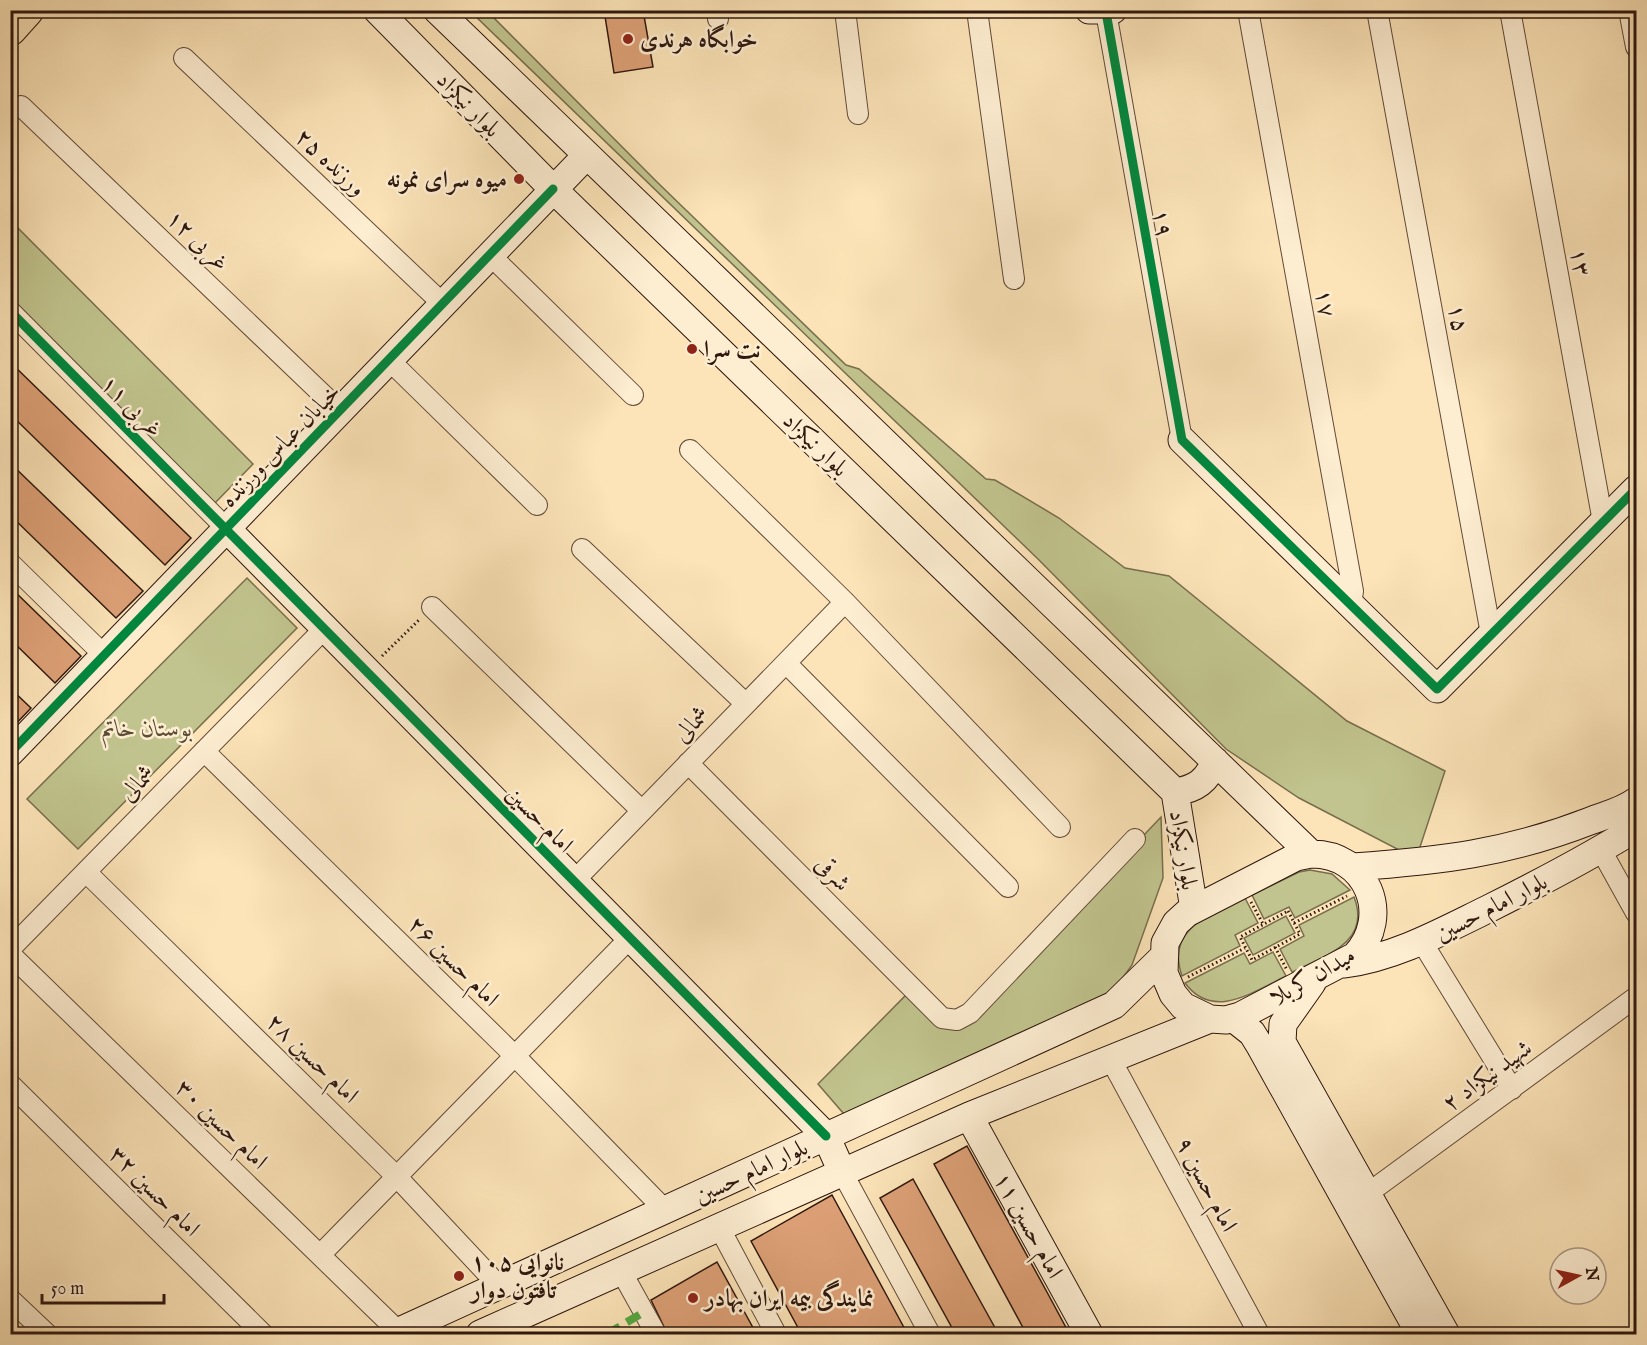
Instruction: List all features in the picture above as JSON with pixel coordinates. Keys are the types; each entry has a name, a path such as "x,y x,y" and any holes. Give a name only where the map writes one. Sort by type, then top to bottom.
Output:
{"highway":[{"path":"10,29 27,10"}],"main road":[{"name":"بلوار نیکزاد","path":"377,10 553,189 1174,792 1194,909"},
{"name":"بلوار نیکزاد","path":"437,10 1311,854"},
{"name":"خیابان عباس ورزنده","path":"10,753 587,155"},
{"path":"1182,440 1437,689 1636,489"},
{"name":"امام حسین","path":"227,529 826,1136"},
{"path":"1174,792 1188,790 1200,784 1210,774 1215,761"},
{"name":"بلوار امام حسین","path":"1360,876 1437,860 1483,854 1542,840 1636,801"},
{"name":"بلوار امام حسین","path":"1327,971 1368,961 1422,942 1576,865 1636,828"},
{"path":"1360,876 1334,856 1311,854 1296,857 1194,909 1172,929 1162,958 1168,987 1183,1006 1222,1019 1252,1034 1420,1335"},
{"name":"میدان کربلا","path":"1222,1019 1355,956 1369,937 1374,915 1360,876"},
{"name":"بلوار امام حسین","path":"396,1333 1114,1005 1162,958"},
{"path":"1327,971 1283,1024 1282,1042 1446,1335"},
{"name":"بلوار امام حسین","path":"480,1335 510,1328 621,1271 969,1116 1110,1058 1222,1019"},
{"name":"امام حسین ۱۱","path":"969,1116 1089,1335"},
{"path":"826,1136 842,1172"}],"street":[{"path":"845,10 858,114"},
{"path":"976,10 1014,279"},
{"name":"۱۷","path":"1248,10 1353,591 1351,605"},
{"name":"۱۵","path":"1377,10 1491,634"},
{"name":"۱۳","path":"1509,10 1603,522"},
{"path":"1629,10 1636,47"},
{"name":"۱۹","path":"1103,11 1182,440"},
{"name":"ورزنده ۲۵","path":"184,58 443,304"},
{"name":"غربی ۱۲","path":"21,106 340,411"},
{"path":"490,255 633,394"},
{"name":"غربی ۱۱","path":"10,311 227,529"},
{"path":"389,360 537,505"},
{"path":"690,450 845,602 1060,827"},
{"path":"582,549 746,704"},
{"path":"10,563 104,656"},
{"name":"شمالی","path":"574,881 845,602"},
{"path":"432,607 642,811"},
{"name":"شمالی","path":"10,949 325,628"},
{"path":"786,663 1008,887"},
{"name":"امام حسین ۲۶","path":"204,751 515,1056 665,1210"},
{"name":"شرقی","path":"688,763 942,1018 957,1020 970,1013 1135,839"},
{"path":"1601,850 1636,913"},
{"name":"امام حسین ۲۸","path":"86,872 397,1176 499,1286"},
{"path":"320,1255 630,938"},
{"path":"1422,942 1512,1089"},
{"name":"امام حسین ۳۰","path":"10,954 320,1255 396,1333"},
{"name":"شهید نیکزاد ۲","path":"1367,1194 1636,998"},
{"name":"امام حسین ۹","path":"1110,1058 1259,1335"},
{"name":"امام حسین ۳۲","path":"10,1084 262,1335"},
{"path":"842,1172 930,1335"},
{"path":"719,1227 776,1335"},
{"path":"621,1271 656,1335"},
{"path":"10,1299 47,1335"}],"path":[{"path":"366,671 432,607"},
{"path":"1294,923 1360,876"},
{"path":"1288,911 1300,934 1252,960 1245,948 1240,937 1288,911"},
{"path":"1168,987 1245,948"}],"green space":[{"path":"470,11 487,11 657,182 846,365 859,369 986,479 995,480 1059,518 1125,568 1169,576 1347,721 1445,771 1419,850 1399,850 1299,798 1226,749 1038,559"},
{"path":"11,221 253,464 215,503 11,298"},
{"name":"بوستان خاتم","path":"247,578 297,628 78,849 27,799"},
{"path":"1161,817 1163,878 1132,965 1109,997 844,1114 818,1084 906,995 968,1021"},
{"path":"1310,870 1332,874 1350,890 1295,918 1289,907 1264,919 1252,895 1299,872"},
{"path":"1354,897 1358,913 1351,937 1342,946 1292,972 1280,949 1304,936 1299,925"},
{"path":"1245,898 1258,923 1235,935 1240,946 1182,976 1178,960 1180,946 1185,935 1206,917"},
{"path":"1286,916 1295,933 1253,955 1244,938"},
{"path":"1273,952 1286,976 1234,1000 1221,1002 1208,1000 1196,994 1185,983 1244,953 1250,964"}],"building":[{"name":"خوابگاه هرندی","path":"604,10 643,10 653,67 614,73"},
{"path":"10,362 191,538 165,565 10,414"},
{"path":"10,463 143,591 116,618 10,515"},
{"path":"10,587 81,656 55,683 10,639"},
{"path":"10,688 31,708 10,730"},
{"path":"967,1146 1070,1335 1027,1335 934,1164"},
{"path":"913,1179 999,1335 956,1335 880,1198"},
{"path":"832,1195 908,1335 802,1335 751,1241"},
{"path":"717,1262 757,1335 668,1335 651,1300"}],"marked path":[{"path":"607,1334 644,1312"}],"cycle path":[{"path":"1106,12 1182,440 1437,689 1636,489"},
{"path":"10,753 553,189"},
{"path":"10,311 826,1136"}],"place":[{"name":"خوابگاه هرندی","path":"628,39"},
{"name":"میوه سرای نمونه","path":"519,179"},
{"name":"نت سرا","path":"692,349"},
{"name":"نانوایی ۱۰۵ تافتون دوار","path":"459,1276"},
{"name":"نمایندگی بیمه ایران بهادر","path":"693,1298"}]}
